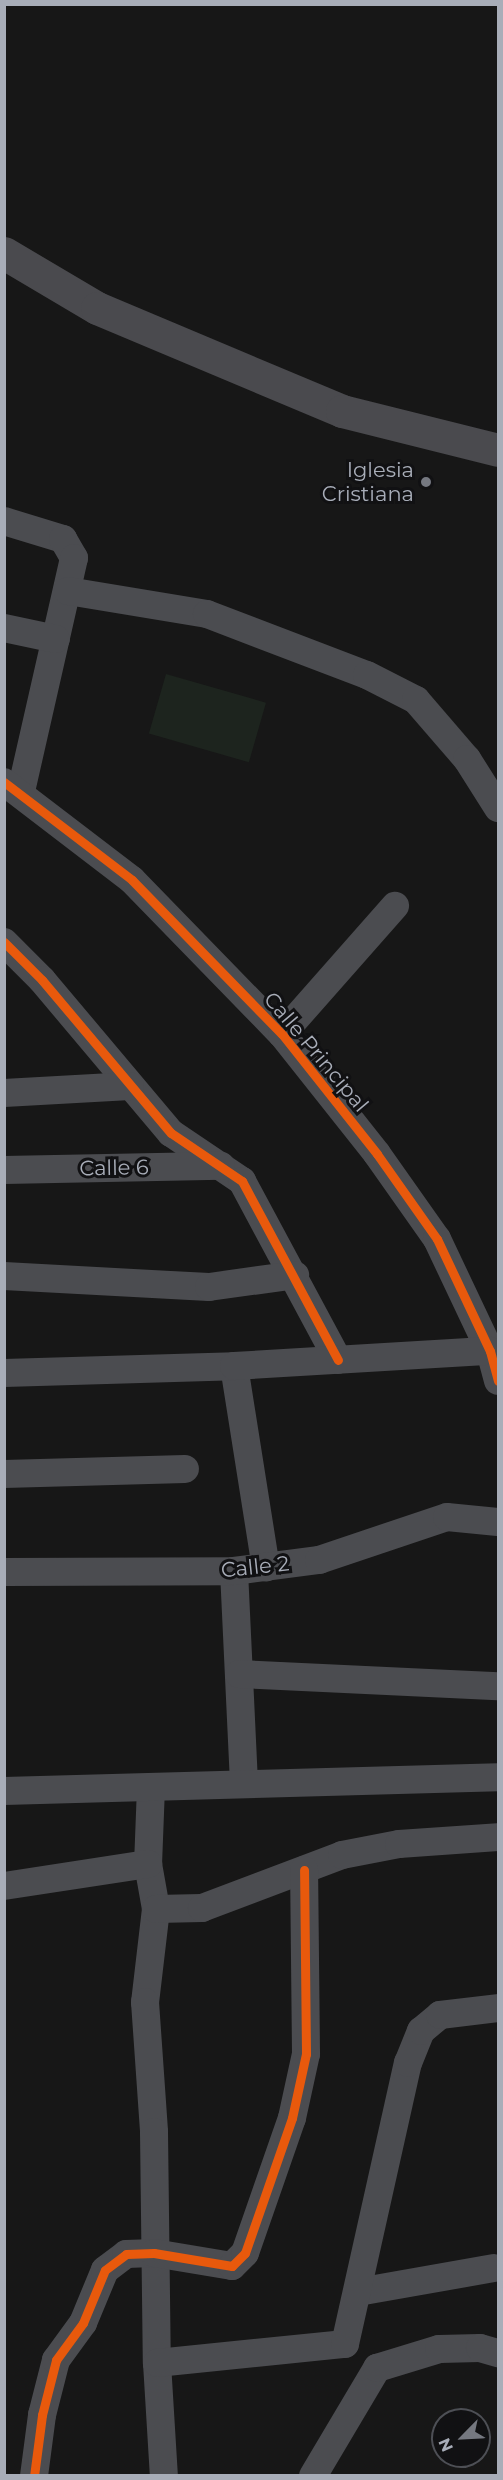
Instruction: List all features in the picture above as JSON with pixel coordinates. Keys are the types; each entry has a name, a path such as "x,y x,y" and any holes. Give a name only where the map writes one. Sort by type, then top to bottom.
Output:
{"main road":[{"path":"4,252 97,308 342,411 498,450"}],"street":[{"path":"4,521 68,544 74,564 56,639 13,787"},
{"path":"68,591 207,614 367,675 416,700 467,759 498,808"},
{"path":"4,628 56,639"},
{"name":"Calle Principal","path":"13,787 132,880 282,1034 377,1154 437,1239 490,1351 498,1381"},
{"path":"282,1034 396,906"},
{"path":"4,942 50,988 171,1133 224,1166 242,1181 295,1275 338,1360"},
{"path":"4,1093 130,1086"},
{"name":"Calle 6","path":"4,1170 224,1166"},
{"path":"4,1276 209,1287 295,1275"},
{"path":"4,1372 234,1366 490,1351"},
{"path":"234,1366 266,1567"},
{"path":"4,1474 185,1469"},
{"name":"Calle 2","path":"4,1572 234,1571 319,1560 447,1517 498,1522"},
{"path":"234,1571 244,1784"},
{"path":"239,1674 498,1686"},
{"path":"4,1791 498,1777"},
{"path":"151,1787 148,1864 156,1910 145,2002 154,2132 157,2363 164,2475"},
{"path":"156,1910 202,1908 342,1855 399,1844 498,1837"},
{"path":"4,1886 148,1864"},
{"path":"34,2475 42,2415 56,2360 83,2323 105,2270 126,2254 154,2253 232,2266 245,2253 292,2118 306,2054 304,1870"},
{"path":"345,2343 408,2063 421,2031 440,2015 498,2008"},
{"path":"358,2292 494,2268"},
{"path":"157,2363 345,2343 377,2368"},
{"path":"313,2475 377,2368 439,2349 480,2348 498,2353"}],"shaded area":[{"path":"166,674 266,703 249,762 149,734"}],"cycle path":[{"path":"4,782 132,880 282,1034 377,1154 437,1239 490,1351 498,1381"},
{"path":"4,942 42,980 171,1133 242,1181 338,1360"},
{"path":"34,2476 42,2415 56,2360 83,2323 105,2270 126,2254 154,2253 232,2266 245,2253 292,2118 306,2054 304,1870"}],"place":[{"name":"Iglesia Cristiana","path":"426,482"}]}
